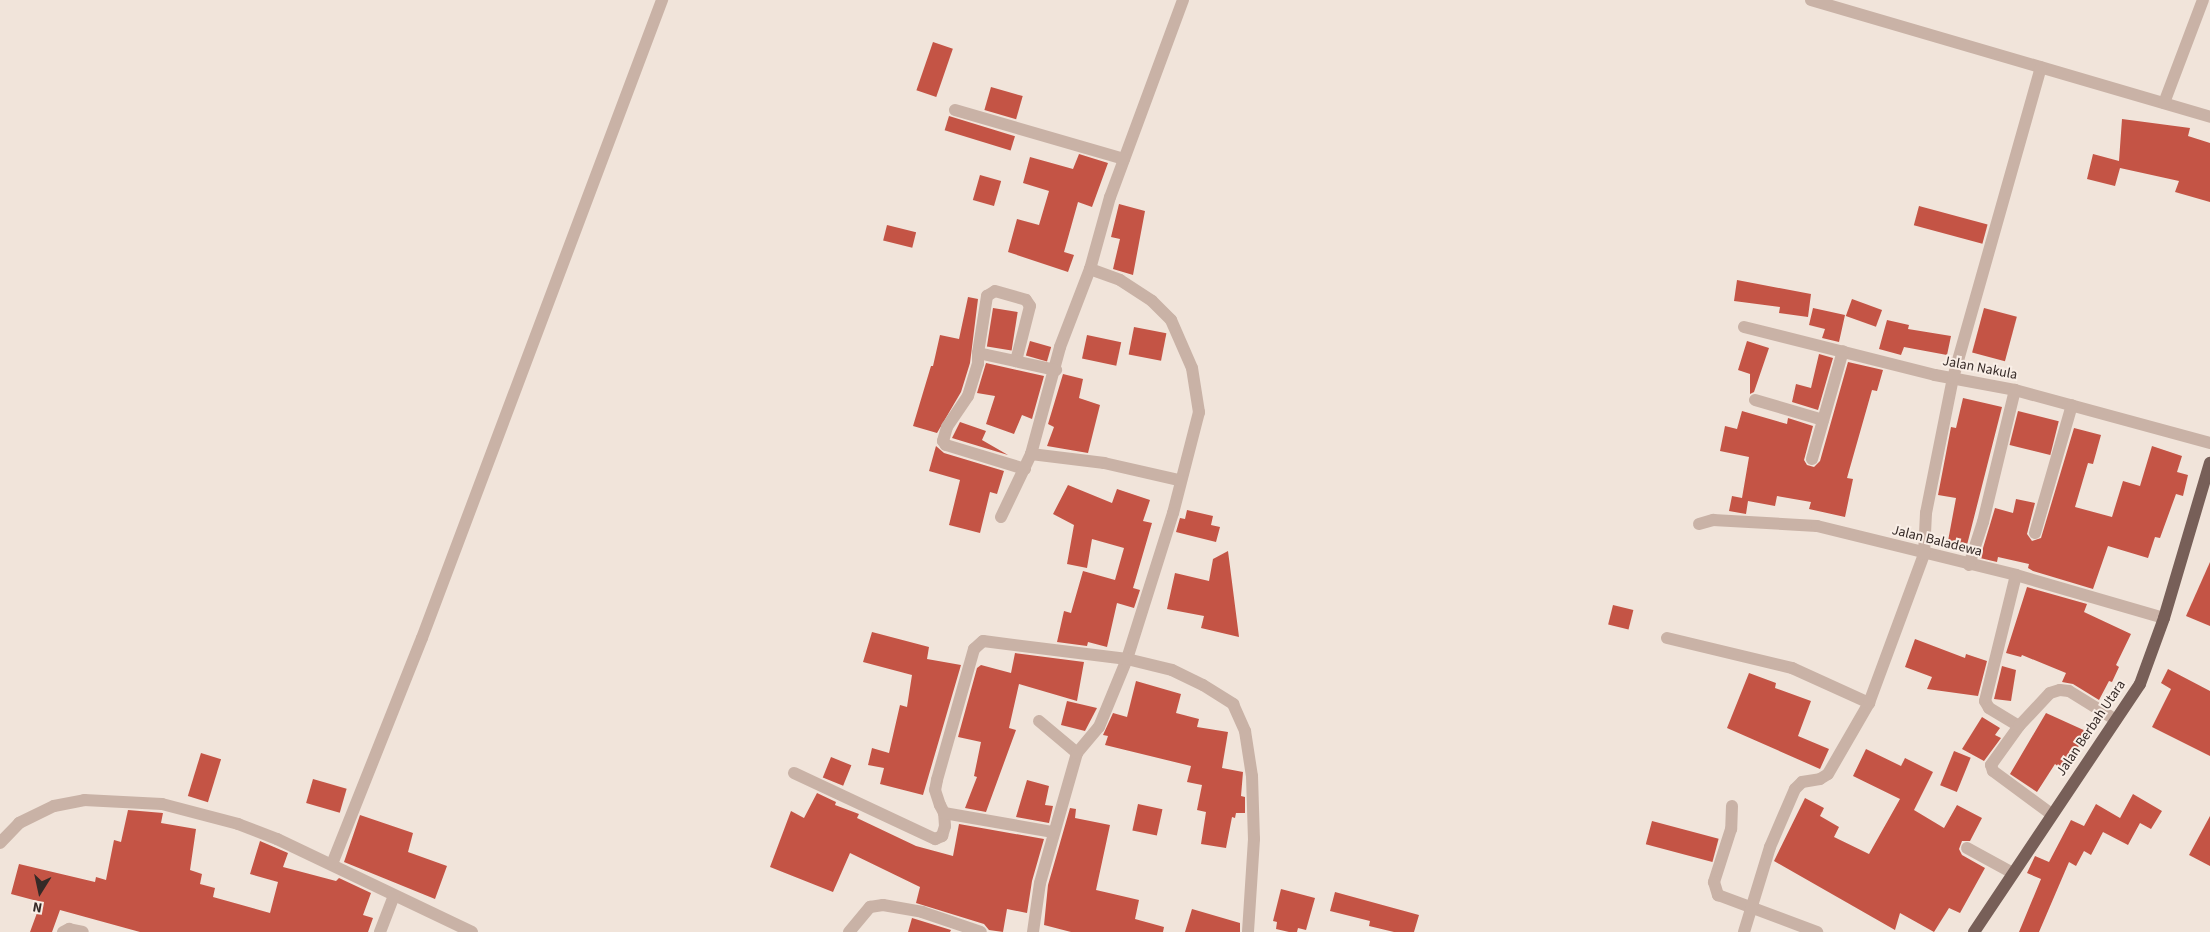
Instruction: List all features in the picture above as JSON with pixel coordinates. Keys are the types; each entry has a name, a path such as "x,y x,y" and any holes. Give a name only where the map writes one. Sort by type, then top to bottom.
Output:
{"main road":[{"name":"Jalan Berbah Utara","path":"1974,932 2050,813 2140,684 2164,618 2210,463"}],"street":[{"path":"332,864 422,638 662,0"},
{"path":"1001,517 1031,454 1069,320 1090,269 1124,159 1183,0"},
{"path":"1811,0 2210,118"},
{"path":"2164,103 2203,0"},
{"path":"1744,932 1770,847 1795,789 1802,782 1820,779 1828,774 1869,703 1924,554 1926,513 1953,378 2041,67"},
{"path":"955,110 1124,159"},
{"path":"1032,932 1053,832 1077,753 1099,727 1127,659 1173,513 1179,480 1199,412 1192,368 1171,320 1152,301 1120,280 1090,269"},
{"path":"1016,361 1030,306 1026,300 995,291 987,296 978,353 968,396 951,417 943,441 946,445 1025,468"},
{"name":"Jalan Nakula","path":"1744,327 1953,378 2015,390 2210,443"},
{"path":"1812,459 1843,350"},
{"path":"978,353 1056,370"},
{"path":"1969,564 1983,522 2015,390"},
{"path":"1755,400 1823,420"},
{"path":"2035,533 2072,405"},
{"path":"1031,454 1104,463 1179,480"},
{"name":"Jalan Baladewa","path":"1699,524 1713,520 1816,526 2016,575 2164,618"},
{"path":"2016,575 1985,701 1989,708 2019,726"},
{"path":"1667,638 1792,668 1869,703"},
{"path":"794,772 935,839 942,836 946,826 944,813 935,790 937,780 978,643 994,641 1127,659 1172,670 1203,685 1233,704 1245,731 1252,776 1254,839 1248,932"},
{"path":"2050,813 1992,768 1993,760 2019,726 2050,694 2060,690 2069,691 2116,720"},
{"path":"1039,721 1077,753"},
{"path":"0,843 19,823 54,806 84,800 126,800 162,804 238,824 332,864 394,896 472,932"},
{"path":"1732,806 1731,829 1714,889 1718,895 1752,906 1817,932"},
{"path":"944,813 1053,832"},
{"path":"1967,848 2012,872"},
{"path":"380,932 394,896"},
{"path":"849,932 870,907 883,904 922,912 981,932"},
{"path":"64,932 69,929 83,932"}],"building":[{"path":"933,42 953,49 936,97 916,90"},
{"path":"991,87 1023,96 1016,119 984,110"},
{"path":"949,116 1015,136 1011,151 945,130"},
{"path":"2122,119 2190,128 2188,136 2210,143 2210,202 2175,192 2179,181 2120,168 2115,186 2087,179 2093,154 2119,161"},
{"path":"1079,154 1108,163 1092,207 1078,202 1064,252 1074,255 1068,272 1008,252 1017,219 1039,225 1049,191 1023,183 1030,157 1073,169"},
{"path":"980,175 1001,181 994,206 973,200"},
{"path":"1119,204 1145,211 1133,275 1113,269 1120,239 1111,237"},
{"path":"1919,206 1988,224 1982,244 1914,225"},
{"path":"887,225 916,232 912,248 883,241"},
{"path":"1737,280 1811,294 1808,317 1779,313 1780,307 1734,301"},
{"path":"968,297 978,299 970,363 961,392 937,433 913,426 931,366 933,366 940,335 959,339"},
{"path":"1852,299 1882,310 1876,327 1846,316"},
{"path":"993,308 1018,312 1012,350 987,347"},
{"path":"1813,308 1845,315 1839,342 1822,338 1825,329 1809,325"},
{"path":"1984,308 2017,317 2005,361 1972,352"},
{"path":"1887,320 1909,325 1908,329 1951,336 1947,355 1904,347 1901,355 1879,349"},
{"path":"1134,327 1166,333 1161,361 1129,354"},
{"path":"1087,335 1121,342 1116,366 1082,358"},
{"path":"1030,341 1051,347 1047,361 1026,355"},
{"path":"1747,341 1769,348 1754,392 1750,394 1750,374 1738,370"},
{"path":"1819,354 1833,358 1818,410 1792,402 1796,384 1811,388"},
{"path":"1848,362 1883,370 1877,391 1872,390 1847,478 1853,479 1845,517 1809,509 1811,502 1777,496 1775,506 1748,501 1746,514 1729,511 1732,496 1742,498 1749,457 1720,451 1725,426 1737,429 1742,411 1787,424 1788,418 1813,426 1804,460 1807,465 1814,467 1820,461"},
{"path":"986,363 1044,376 1032,419 1022,415 1014,434 986,424 995,396 977,393"},
{"path":"1063,374 1083,379 1079,398 1100,405 1088,453 1047,446 1054,427 1048,424"},
{"path":"1963,398 2002,407 1967,545 1948,541 1956,498 1938,495 1951,427 1956,428"},
{"path":"2018,411 2059,421 2050,455 2010,445"},
{"path":"960,422 986,431 982,440 1008,455 952,438"},
{"path":"2074,428 2101,435 2093,464 2088,463 2075,507 2112,517 2123,481 2140,486 2152,446 2182,456 2177,472 2188,475 2183,496 2176,494 2160,538 2155,537 2148,558 2108,546 2093,589 2033,571 2028,568 2029,564 1998,557 1997,562 1980,558 1995,508 2013,513 2016,499 2035,503 2027,534 2032,541 2041,538"},
{"path":"936,446 944,453 1004,471 997,494 990,492 980,533 949,525 960,480 929,471"},
{"path":"1068,485 1112,503 1117,489 1150,500 1143,521 1152,523 1133,588 1140,590 1134,608 1117,603 1107,647 1088,642 1087,646 1057,642 1064,611 1071,613 1083,571 1115,580 1124,548 1092,539 1087,568 1067,564 1074,525 1053,514"},
{"path":"1187,510 1213,516 1211,525 1220,527 1216,542 1176,532 1180,518 1185,519"},
{"path":"1228,551 1239,637 1201,628 1204,616 1167,609 1175,573 1209,581 1213,559"},
{"path":"2210,562 2210,626 2186,616"},
{"path":"2027,587 2087,604 2084,612 2131,634 2116,665 2119,667 2112,682 2109,681 2099,700 2073,684 2062,682 2066,673 2022,655 2021,657 2006,653"},
{"path":"1613,605 1633,610 1629,629 1608,624"},
{"path":"872,632 929,647 927,659 961,665 923,795 880,784 884,768 868,765 872,748 889,753 900,705 907,707 912,675 863,662"},
{"path":"1915,639 1965,658 1966,654 1987,661 1978,696 1927,689 1932,677 1905,667"},
{"path":"1015,653 1084,662 1077,701 1019,684 1009,728 1016,730 986,812 965,808 977,777 974,776 981,742 958,737 977,668 981,665 1011,673"},
{"path":"2002,666 2016,670 2011,701 1994,699"},
{"path":"2168,669 2210,691 2210,756 2152,727 2171,689 2161,683"},
{"path":"1749,673 1776,683 1775,688 1811,701 1798,736 1829,749 1820,769 1727,728"},
{"path":"1136,681 1181,694 1176,713 1199,719 1197,727 1228,732 1222,768 1243,772 1241,796 1245,797 1245,813 1236,813 1235,818 1232,817 1226,848 1201,844 1206,812 1197,810 1202,785 1187,782 1191,766 1105,745 1108,736 1103,735 1113,713 1127,717"},
{"path":"1067,701 1097,708 1085,731 1061,725"},
{"path":"2046,713 2088,732 2063,770 2055,764 2037,792 2010,774"},
{"path":"1982,717 2000,728 1995,735 2001,738 1984,761 1962,749"},
{"path":"1866,749 1901,766 1905,758 1933,772 1914,810 1944,828 1957,805 1982,818 1970,841 1962,841 1959,849 1962,855 1985,868 1960,913 1949,908 1934,932 1900,913 1895,930 1774,861 1805,798 1824,808 1820,816 1839,827 1834,837 1869,854 1900,799 1853,776"},
{"path":"1954,751 1971,758 1957,792 1940,785"},
{"path":"201,753 221,759 208,802 188,796"},
{"path":"831,757 851,765 843,786 823,777"},
{"path":"313,779 347,789 340,813 306,803"},
{"path":"1027,780 1049,786 1045,805 1053,806 1049,823 1016,817"},
{"path":"817,793 836,802 835,805 859,814 857,818 916,846 953,856 959,824 1044,839 1032,881 1027,913 1007,909 1003,932 989,930 984,924 916,903 920,887 850,853 833,892 770,867 791,811 804,818"},
{"path":"2133,794 2162,811 2151,829 2140,823 2128,845 2103,832 2091,855 2084,851 2076,866 2069,862 2039,932 2019,932 2041,879 2027,873 2035,856 2049,862 2071,820 2084,826 2096,804 2120,818"},
{"path":"1138,804 1162,809 1157,836 1132,830"},
{"path":"1070,808 1076,809 1075,818 1110,825 1096,890 1139,900 1135,919 1164,927 1163,932 1071,932 1044,925 1048,885"},
{"path":"128,810 163,813 161,823 196,829 190,870 202,874 200,884 215,888 213,897 270,913 278,882 250,874 260,841 288,853 283,867 336,881 339,878 371,893 363,915 373,918 368,932 140,932 60,910 52,932 30,932 41,902 11,894 19,864 95,882 96,877 106,880 114,840 121,842"},
{"path":"360,815 413,833 408,852 447,866 435,899 344,862"},
{"path":"2210,816 2210,866 2189,855"},
{"path":"1652,821 1719,839 1712,862 1646,844"},
{"path":"1281,889 1315,898 1306,930 1298,928 1297,932 1289,932 1276,929 1277,922 1273,921"},
{"path":"1335,892 1419,915 1414,932 1394,932 1369,926 1370,921 1330,911"},
{"path":"1192,909 1240,923 1240,932 1185,932"},
{"path":"912,918 951,930 950,932 908,932"}]}
